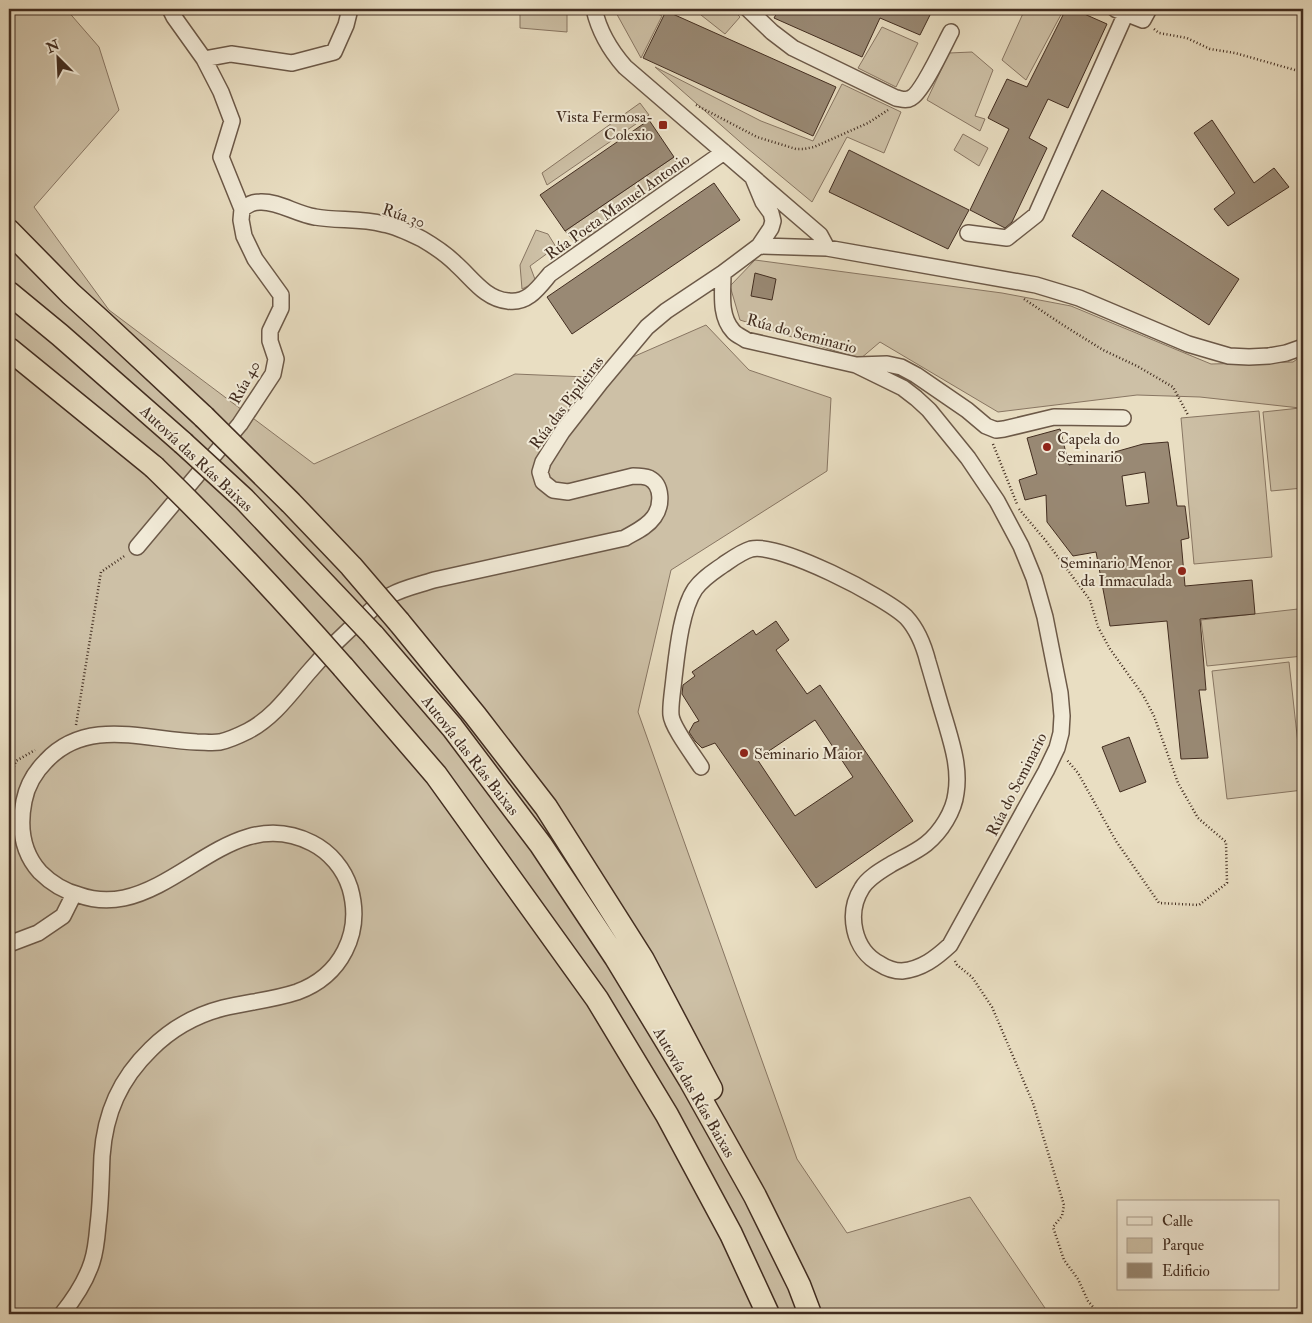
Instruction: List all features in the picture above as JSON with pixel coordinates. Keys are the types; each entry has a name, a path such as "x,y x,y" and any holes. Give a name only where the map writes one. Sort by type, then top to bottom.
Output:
{"highway":[{"path":"9,231 71,294 204,418 291,503 351,566 475,714 546,807 643,960 767,1193 799,1285"},
{"name":"Autovía das Rías Baixas","path":"9,293 60,335 244,499 373,635 452,727 541,845 616,958 690,1080 750,1188 799,1285 810,1314"},
{"path":"9,349 154,467 194,506 284,600 436,775 597,999 667,1115 731,1234 768,1314"}],"street":[{"name":"Rúa 40","path":"137,547 240,424 273,374 276,359 270,341 270,331 281,308 281,295 255,259 244,236 241,220 242,209 221,157 232,121 221,92 204,59 170,9"},
{"path":"204,59 231,54 292,63 334,52 346,26 350,9"},
{"path":"594,9 598,25 605,39 625,67 820,235 827,248"},
{"path":"748,9 772,32 793,48 903,100 909,100 923,85 951,32"},
{"path":"968,233 1007,238 1036,214 1121,11 1146,15"},
{"name":"Rúa Poeta Manuel Antonio","path":"534,292 550,274 724,152"},
{"path":"723,273 759,246 771,228 773,221 771,213 763,202 753,178"},
{"name":"Rúa 30","path":"242,209 252,203 261,202 275,204 314,217 384,224 422,239 440,250 488,294 497,299 508,302 518,301 527,298 534,292"},
{"path":"759,246 827,248 1036,285 1078,298 1188,344 1229,356 1249,358 1270,356 1303,347"},
{"name":"Rúa do Seminario","path":"701,767 681,736 671,716 676,658 686,608 695,590 706,576 736,556 753,548 767,549 802,560 875,595 905,617 918,633 956,757 956,794 942,827 926,844 878,872 863,886 856,900 853,917 856,934 863,950 874,962 887,968 901,971 934,960 950,945 1046,772 1057,748 1061,733 1062,716 1060,693 1045,617 1034,578 1021,546 997,501 956,443 929,410 916,398 902,388 856,365 746,340 734,333 723,312 723,273"},
{"name":"Rúa das Pipileiras","path":"74,894 56,885 40,871 29,857 23,837 22,816 25,796 35,774 49,757 58,750 68,744 90,737 116,733 186,742 211,742 230,739 266,719 361,618 391,595 434,580 624,538 650,522 658,510 660,495 654,482 648,478 633,476 568,492 553,490 543,482 540,472 543,462 562,432 647,327 666,311 723,273"},
{"path":"856,365 887,364 901,367 968,410 986,426 996,430 1054,418 1123,418"},
{"path":"9,944 38,934 63,916 74,894 90,898 124,898 160,884 233,842 258,834 272,832 291,835 318,846 339,866 351,890 354,915 352,935 345,952 334,967 315,984 283,996 224,1008 186,1022 162,1038 131,1072 115,1097 107,1122 102,1153 101,1199 91,1265 72,1302 62,1314"}],"path":[{"path":"1146,15 1159,34 1186,38 1210,49 1236,53 1295,70"},
{"path":"696,105 757,138 796,149 814,148 868,123 892,105"},
{"path":"1023,298 1063,326 1103,350 1173,387 1188,415"},
{"path":"986,426 1018,507 1090,600 1098,627 1110,649 1143,695 1154,716 1178,783 1198,818 1226,842 1227,884 1199,905 1159,903 1116,841 1078,773 1057,748"},
{"path":"76,724 101,572 137,547"},
{"path":"9,780 16,761 42,746"},
{"path":"950,945 957,965 972,977 992,1007 1034,1103 1064,1205 1062,1216 1053,1227 1064,1260 1078,1278 1088,1302 1099,1314"}],"green space":[{"path":"9,9 66,9 99,47 119,110 34,207 109,310 314,464 515,374 587,377 706,325 749,370 831,398 827,471 671,570 638,712 797,1159 847,1233 970,1197 1049,1314 9,1314"},
{"path":"520,9 567,9 567,32 520,28"},
{"path":"614,9 648,9 662,16 641,58"},
{"path":"704,9 732,9 740,17 725,34 701,15"},
{"path":"1025,9 1064,9 1026,80 1002,60"},
{"path":"882,27 918,43 896,87 858,68"},
{"path":"972,52 993,70 975,116 985,119 980,131 927,100 949,53"},
{"path":"655,67 761,121 813,141 842,84 901,112 884,153 847,137 812,202"},
{"path":"640,103 649,115 547,185 542,173"},
{"path":"963,134 988,148 979,166 954,150"},
{"path":"674,157 682,175 577,245 565,231"},
{"path":"536,230 548,234 556,247 530,266 536,282 522,289 520,265"},
{"path":"755,260 1002,293 1071,306 1211,364 1293,362 1303,355 1303,488 1271,491 1263,412 1300,408 1200,397 1137,395 998,412 880,342 860,359 740,320 730,286"},
{"path":"1259,411 1272,557 1194,564 1181,418"},
{"path":"1298,609 1303,656 1207,666 1201,620"},
{"path":"1289,662 1303,790 1227,799 1212,671"}],"building":[{"path":"779,9 933,9 920,35 880,18 862,57 774,18"},
{"path":"1066,9 1073,9 1107,24 1068,108 1048,99 1029,138 1047,148 1012,222 1005,228 970,210 1009,129 988,118 1007,79 1027,87"},
{"path":"666,11 836,87 813,136 643,58"},
{"path":"649,120 674,157 565,231 540,195"},
{"path":"1212,120 1254,183 1274,168 1289,187 1228,226 1214,209 1235,193 1194,133"},
{"path":"849,150 969,210 948,249 829,192"},
{"path":"714,183 740,220 572,334 547,297"},
{"path":"1102,190 1239,279 1209,325 1072,236"},
{"path":"755,273 776,279 772,300 751,296"},
{"name":"Seminario Menor da Inmaculada","path":"1060,429 1069,465 1143,444 1168,442 1177,506 1185,506 1189,538 1181,540 1185,586 1252,580 1255,614 1200,619 1206,690 1199,690 1208,758 1181,759 1167,621 1110,626 1096,552 1073,556 1047,522 1046,495 1025,500 1019,480 1037,474 1027,438","holes":["1145,472 1149,503 1126,506 1122,476"]},
{"name":"Seminario Maior","path":"776,621 789,640 776,650 807,694 820,685 913,821 816,888 715,743 702,748 689,732 694,723 699,721 682,694 683,685 695,676 692,672 753,630 756,635","holes":["815,720 853,777 795,816 757,759"]},
{"path":"1129,737 1146,782 1120,792 1102,747"}],"place":[{"name":"Vista Fermosa- Colexio","path":"663,125"},
{"name":"Capela do Seminario","path":"1047,447"},
{"name":"Seminario Menor da Inmaculada","path":"1182,571"},
{"name":"Seminario Maior","path":"744,753"}]}
